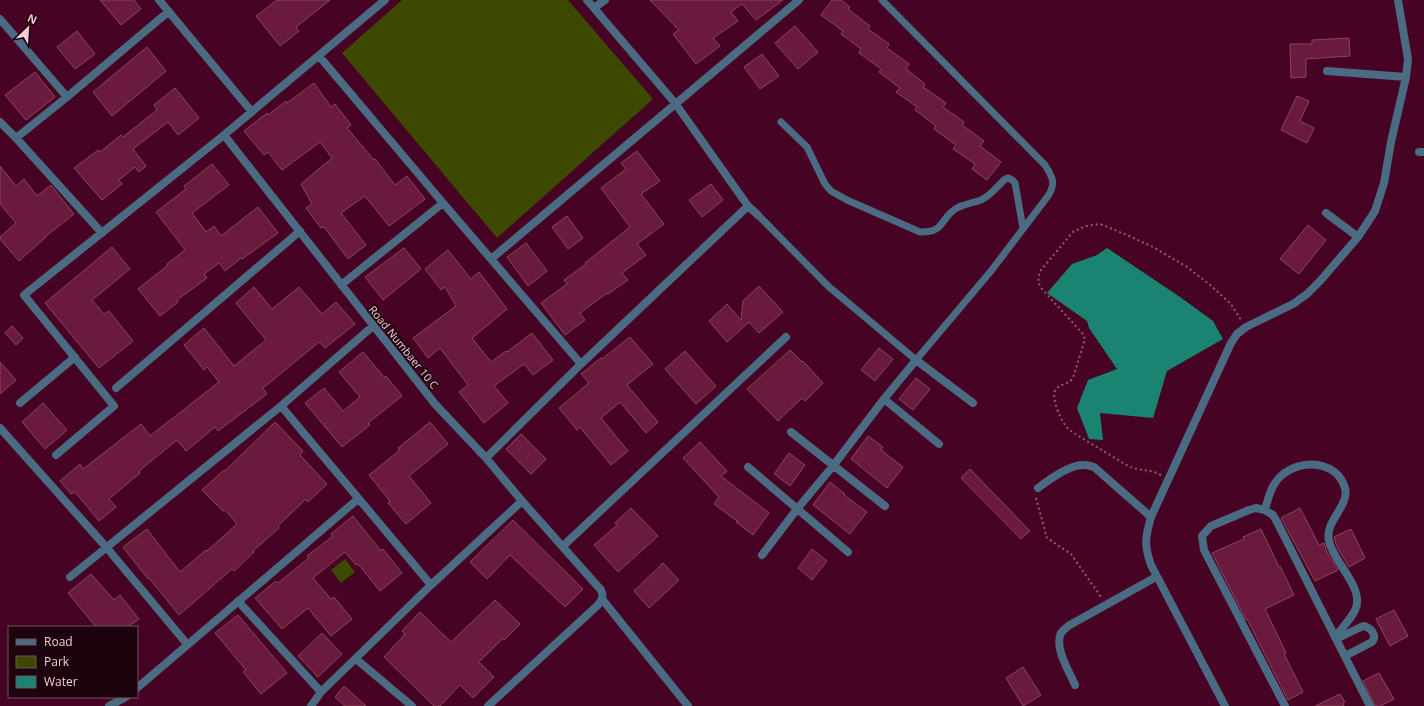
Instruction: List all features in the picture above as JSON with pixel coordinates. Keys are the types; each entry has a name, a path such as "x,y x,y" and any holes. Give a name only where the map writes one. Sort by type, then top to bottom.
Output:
{"street":[{"path":"159,0 252,112"},
{"path":"56,455 114,406 24,295 224,135 385,0"},
{"path":"587,0 675,103 748,206 758,215"},
{"path":"594,8 605,0"},
{"path":"491,259 799,0"},
{"path":"1225,706 1156,577 1151,565 1145,539 1151,517 1237,334 1246,327 1293,304 1307,294 1358,237 1376,211 1384,183 1391,142 1406,77 1408,59 1398,0"},
{"path":"16,138 168,12"},
{"path":"0,18 67,97"},
{"path":"319,56 581,364"},
{"path":"1327,71 1406,77"},
{"path":"0,122 102,233"},
{"name":"Road Numbaer 10 C","path":"224,135 435,404 486,458 601,590 603,594 602,599 688,706"},
{"path":"341,285 443,203"},
{"path":"486,458 581,364 748,206"},
{"path":"1326,213 1358,237"},
{"path":"116,388 300,231"},
{"path":"70,577 281,406 373,326"},
{"path":"563,546 786,337"},
{"path":"20,403 75,358"},
{"path":"762,556 797,509 833,466 916,360 972,403"},
{"path":"884,399 939,444"},
{"path":"281,406 431,585"},
{"path":"0,428 107,548 187,644"},
{"path":"791,432 885,506"},
{"path":"1265,510 1274,485 1282,475 1292,469 1308,464 1319,464 1330,468 1341,477 1346,489 1345,499 1330,526 1328,535 1332,550 1353,585 1357,600 1354,613 1335,638"},
{"path":"1038,488 1069,468 1084,465 1094,467 1151,517"},
{"path":"748,467 848,552"},
{"path":"138,687 358,498"},
{"path":"311,706 321,692 431,585 522,501"},
{"path":"1285,706 1204,550 1202,543 1202,536 1211,526 1256,508 1265,510 1273,515 1370,706"},
{"path":"1075,686 1060,650 1059,642 1062,632 1068,626 1156,577"},
{"path":"488,706 598,605 602,599"},
{"path":"238,600 321,692"},
{"path":"1335,638 1363,626 1368,627 1372,631 1374,636 1374,640 1372,642 1345,656"},
{"path":"356,659 412,706"},
{"path":"109,706 124,698"}],"lane":[{"path":"758,215 828,286 916,360 990,271 1051,192 1053,184 1052,177 1045,165 882,0"},
{"path":"782,122 807,147 825,184 831,191 847,200 920,232 930,232 935,231 940,227 957,208 982,199 1008,178 1015,183 1023,228"}],"path":[{"path":"1169,479 1150,470 1134,469 1128,466 1072,432 1065,426 1054,403 1054,392 1057,388 1069,382 1073,378 1085,339 1083,334 1041,288 1038,283 1038,277 1041,270 1073,232 1086,226 1100,224 1153,247 1187,267 1231,304 1246,327"},
{"path":"1038,488 1035,492 1046,536 1050,541 1072,554 1107,605"}],"green space":[{"path":"402,0 568,0 653,99 497,238 342,53"},
{"path":"345,559 355,572 341,583 331,570"}],"water":[{"path":"1107,248 1213,321 1223,339 1167,371 1153,418 1100,413 1103,440 1089,439 1077,408 1088,380 1117,369 1089,328 1087,321 1047,293 1072,264 1097,255"}],"building":[{"path":"100,0 134,0 141,9 121,25"},
{"path":"277,0 330,0 296,27 299,31 280,46 256,16"},
{"path":"650,0 783,0 756,20 742,4 731,12 738,21 713,38 720,46 696,64 673,34 679,30"},
{"path":"832,0 841,0 850,7 848,9 870,26 868,29 889,44 887,48 909,64 906,69 925,84 923,87 946,103 943,107 964,122 962,125 984,141 980,146 1001,162 987,180 972,169 975,164 953,149 956,145 934,129 936,126 915,110 917,107 896,92 900,88 879,72 881,69 859,53 861,49 841,34 843,31 821,15"},
{"path":"795,26 818,52 798,69 775,43"},
{"path":"77,31 95,54 75,69 57,47"},
{"path":"1349,38 1350,56 1306,59 1306,77 1291,78 1290,44 1312,44 1312,40"},
{"path":"147,47 166,71 112,116 93,92"},
{"path":"762,54 779,76 760,89 744,67"},
{"path":"35,72 55,97 26,120 5,95"},
{"path":"314,83 331,107 335,104 351,125 347,128 374,160 375,159 395,185 407,176 425,199 389,226 365,196 341,213 366,245 348,259 324,227 321,228 306,208 312,204 301,184 332,158 320,142 282,170 268,152 264,155 244,131 267,113 268,115 286,101 287,103"},
{"path":"175,88 199,118 178,135 168,122 133,149 146,166 139,172 135,167 119,180 122,184 102,200 74,168 98,150 100,152 121,135 123,137 157,110 154,105"},
{"path":"1297,96 1309,101 1300,121 1314,128 1307,143 1281,130"},
{"path":"637,151 660,181 641,194 664,224 637,244 646,255 622,273 628,280 580,313 585,320 565,335 541,303 567,284 564,280 586,264 585,263 630,227 601,188 626,169 621,163"},
{"path":"212,164 229,185 192,213 206,232 214,226 221,236 258,207 278,233 242,259 241,258 225,271 219,263 204,274 207,278 177,300 178,302 160,316 138,289 185,250 156,212 186,189 184,186"},
{"path":"0,166 16,186 24,179 37,196 51,185 74,214 45,237 19,261 0,239 0,237 16,223 0,204"},
{"path":"711,184 723,200 702,217 689,200"},
{"path":"567,216 583,238 568,249 552,227"},
{"path":"1308,225 1326,240 1299,274 1280,259"},
{"path":"526,243 547,271 528,286 507,257"},
{"path":"112,247 130,269 92,300 104,314 109,311 133,341 99,368 45,303"},
{"path":"404,248 421,269 383,300 365,277"},
{"path":"448,250 471,279 479,272 507,309 472,338 491,362 532,333 553,360 533,375 524,364 494,386 508,403 484,423 459,392 468,385 440,348 428,358 413,338 456,306 445,287 441,290 425,269"},
{"path":"759,286 783,312 759,333 749,322 727,342 709,321 727,304 741,320 743,301"},
{"path":"254,287 272,309 299,287 322,314 336,302 355,324 325,348 319,342 263,388 267,394 218,431 215,427 186,451 177,440 139,471 140,473 109,499 116,507 99,521 75,492 71,494 60,481 80,464 83,469 141,424 150,436 219,382 207,367 204,370 184,345 204,328 234,366 266,340 236,303"},
{"path":"12,326 23,338 16,345 5,333"},
{"path":"630,337 653,364 627,385 658,422 646,433 620,402 601,418 628,451 611,465 580,427 577,430 559,408 589,383 581,374"},
{"path":"879,348 893,359 875,381 861,370"},
{"path":"790,350 802,362 803,361 823,383 805,401 802,398 778,421 747,389"},
{"path":"685,351 716,386 696,404 665,369"},
{"path":"363,352 384,377 386,376 402,396 368,423 370,425 342,447 305,403 324,388 343,411 360,397 339,372"},
{"path":"0,362 16,380 0,394"},
{"path":"916,378 930,389 913,410 899,399"},
{"path":"43,403 67,430 45,449 22,422"},
{"path":"275,422 303,451 300,455 327,484 308,502 306,499 278,526 279,528 253,551 254,552 234,571 232,569 179,615 123,547 147,529 180,572 206,550 207,551 237,524 225,510 223,511 202,490 224,470 225,471"},
{"path":"430,422 448,444 409,476 431,503 406,524 388,503 390,501 369,475 400,450 398,448"},
{"path":"521,434 546,459 531,474 506,449"},
{"path":"868,436 883,447 881,450 903,467 887,488 851,459"},
{"path":"700,442 727,471 721,476 769,513 753,535 714,504 719,497 683,458"},
{"path":"789,453 805,465 790,486 774,474"},
{"path":"970,469 1030,531 1021,539 961,478"},
{"path":"830,482 845,494 844,495 867,512 850,534 813,505"},
{"path":"631,508 658,536 618,572 594,545 617,525 615,523"},
{"path":"1300,508 1319,545 1324,543 1327,552 1338,570 1315,581 1281,518"},
{"path":"353,516 381,551 383,549 402,573 380,591 358,564 356,565 345,552 313,578 331,599 334,597 352,619 331,636 308,608 282,629 255,598 276,581 278,583 309,558 307,556 333,536 331,534"},
{"path":"513,520 583,589 565,607 510,555 487,579 470,562"},
{"path":"1261,529 1294,595 1265,609 1286,653 1284,654 1303,692 1288,700 1212,553 1244,539 1243,537"},
{"path":"1351,529 1365,558 1349,567 1337,547 1334,537"},
{"path":"812,549 827,561 812,580 798,568"},
{"path":"663,563 679,580 649,608 634,591"},
{"path":"91,574 114,600 120,595 139,619 129,626 95,626 68,593"},
{"path":"495,600 520,624 504,640 503,638 479,662 494,677 473,698 460,685 440,706 434,706 384,657 405,634 402,631 420,612 451,642"},
{"path":"1394,610 1408,636 1390,646 1376,619"},
{"path":"238,615 287,673 261,694 243,672 246,670 215,633"},
{"path":"322,633 342,654 318,677 298,656"},
{"path":"1023,667 1041,695 1023,706 1006,678"},
{"path":"1379,673 1394,699 1380,706 1375,706 1363,681"},
{"path":"344,686 366,706 345,706 335,697"},
{"path":"1340,694 1345,702 1343,703 1344,706 1315,706"}]}
